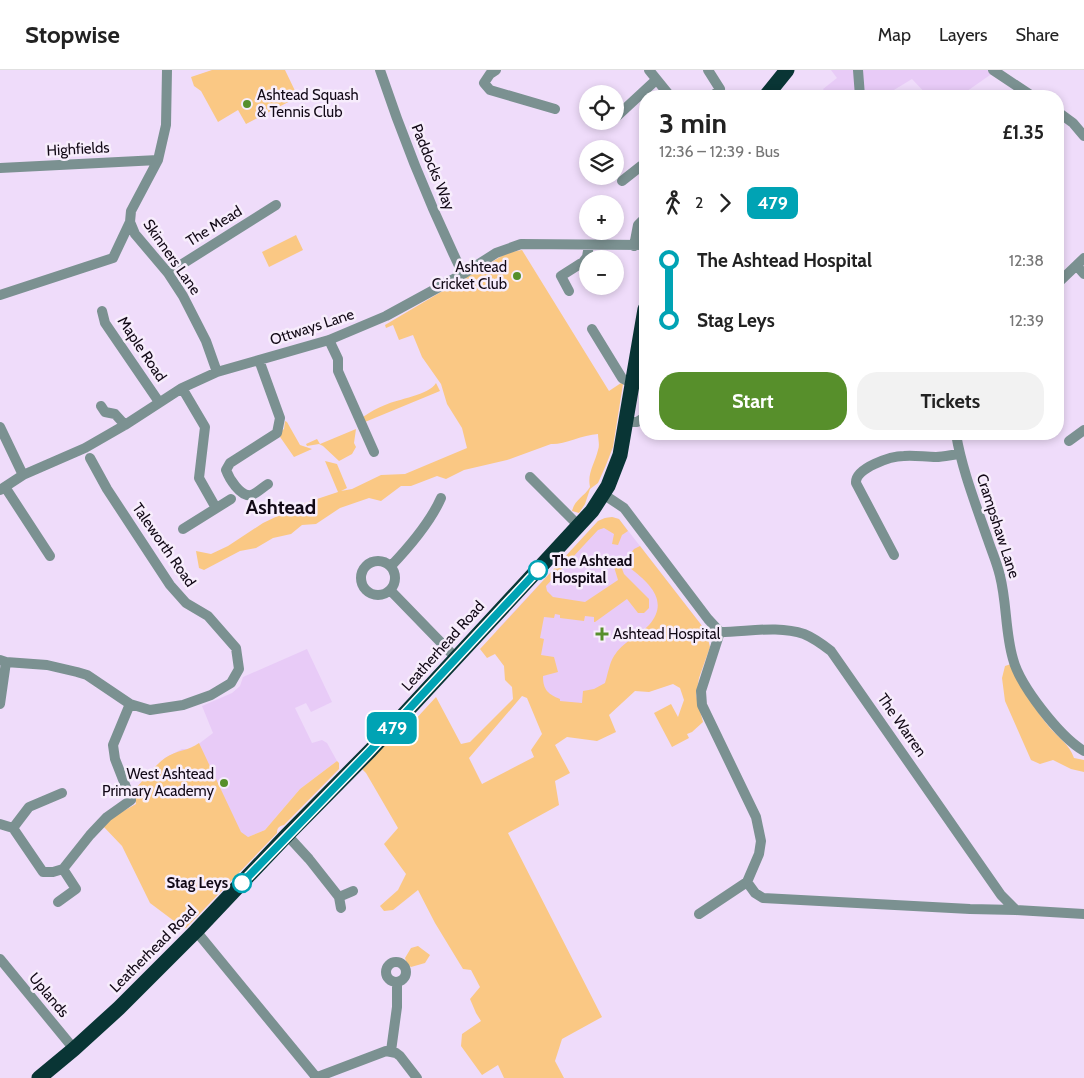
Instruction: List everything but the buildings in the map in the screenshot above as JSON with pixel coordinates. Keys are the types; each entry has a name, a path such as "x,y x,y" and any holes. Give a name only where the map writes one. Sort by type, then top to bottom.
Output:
{"highway":[{"path":"771,90 784,73"},
{"name":"Leatherhead Road","path":"39,1078 119,1008 196,931 370,751 579,526 603,494 620,455 639,346"}],"street":[{"name":"Skinners Lane","path":"167,70 166,125 158,160 131,211 130,222 135,234 168,272 183,296 206,341 217,372"},
{"name":"Paddocks Way","path":"380,70 447,242 463,274"},
{"path":"496,70 484,83 490,90 555,109"},
{"path":"649,70 665,90"},
{"path":"708,70 720,88 718,90"},
{"path":"858,70 860,90"},
{"path":"993,70 1021,90"},
{"path":"645,90 656,80"},
{"path":"624,110 639,96"},
{"path":"1064,116 1073,123 1084,136"},
{"name":"Highfields","path":"0,168 158,160"},
{"path":"624,179 639,168"},
{"name":"The Mead","path":"168,272 276,205"},
{"path":"0,295 113,258 130,222"},
{"path":"634,246 639,224"},
{"name":"Ottways Lane","path":"2,488 23,475 73,455 125,425 182,388 217,372 330,340 386,316 463,274 496,253 510,247 521,244 639,246"},
{"path":"569,291 561,276 583,262 587,257 589,244"},
{"path":"1064,279 1080,270 1084,258"},
{"name":"Maple Road","path":"102,311 105,323 160,402"},
{"path":"592,329 622,378 633,384"},
{"path":"330,340 338,359 338,372 374,452"},
{"path":"259,360 280,418 277,433 228,465 226,470 240,491 245,494 251,495 268,484"},
{"path":"182,388 205,427 199,478 216,508"},
{"path":"101,406 105,412 115,414 125,425"},
{"path":"627,422 639,421"},
{"path":"0,427 23,475"},
{"path":"1069,441 1084,430"},
{"name":"Crampshaw Lane","path":"957,440 959,454 1000,576 1006,627 1015,664 1047,716 1062,734 1084,751"},
{"path":"894,555 856,483 858,474 887,459 903,456 935,457 959,454"},
{"name":"Taleworth Road","path":"3,661 47,664 86,675 130,704 150,710 183,705 211,695 232,683 239,669 236,648 208,616 186,603 170,585 112,497 90,458"},
{"path":"530,477 579,526"},
{"path":"2,488 50,556"},
{"path":"603,494 624,508 708,619 720,632 701,691 702,705 756,817 759,829 759,854 747,882 699,914"},
{"path":"391,566 429,520 441,498"},
{"path":"184,529 231,499"},
{"path":"375,561 384,561 391,566 395,574 395,583 390,590 382,594 373,594 365,589 361,581 362,572 367,564 375,561"},
{"path":"390,590 456,658"},
{"name":"The Warren","path":"720,632 782,630 802,633 817,640 831,651 1002,895 1016,910"},
{"path":"0,704 3,661"},
{"path":"0,824 13,828 43,872 53,872 63,868 107,817 131,800 115,759 113,746 130,704"},
{"path":"13,828 29,807 62,793"},
{"path":"287,835 339,897 341,908"},
{"path":"58,902 76,889 63,868"},
{"path":"747,882 755,894 762,898 1084,914"},
{"path":"339,897 353,891"},
{"path":"196,931 315,1077 380,1052 391,1051 400,1056 417,1078"},
{"name":"Uplands","path":"0,959 74,1049"},
{"path":"391,1051 397,1007 397,982"}],"shaded area":[{"name":"Ashtead Squash & Tennis Club","path":"212,70 285,70 298,97 246,124 238,110 218,122 201,91 194,86 191,77"},
{"path":"831,70 994,70 969,90 922,90 912,79 894,90 824,90 837,78"},
{"path":"296,235 303,250 269,267 262,252"},
{"path":"522,250 609,391 621,383 623,384 613,447 598,483 590,489 585,504 579,513 572,511 575,504 590,487 590,473 599,448 598,434 551,444 507,460 464,470 446,479 437,476 411,486 401,486 381,501 369,498 340,508 316,524 302,525 291,534 273,538 256,548 240,551 204,570 199,568 196,551 211,554 228,546 263,523 305,503 338,492 325,461 337,464 347,488 341,491 352,489 381,475 405,474 467,448 462,428 447,404 441,384 422,357 413,335 399,340 393,325 386,328 385,325 507,253"},
{"path":"436,383 440,391 365,422 363,417 374,410 427,391"},
{"path":"285,421 300,445 312,449 294,457 278,434 284,429"},
{"path":"356,429 354,443 356,447 352,454 339,461 323,446 319,444 307,446 306,444 317,439 320,444"},
{"name":"Ashtead Hospital","path":"612,517 619,519 706,631 555,745 496,631 598,521"},
{"path":"605,518 619,519 628,531 622,535 618,545 612,544 614,534 604,528 598,530 546,586 547,591 553,597 585,602 618,580 611,557 618,558 624,574 649,599 649,608 644,613 638,613 627,599 595,622 594,617 585,616 584,621 560,618 560,615 555,614 554,618 544,617 540,638 544,639 541,655 554,657 558,672 543,676 545,688 549,693 560,699 560,701 582,703 583,691 594,689 605,683 611,662 617,651 649,625 658,608 657,600 650,586 630,568 628,557 634,549 640,546 706,631 710,647 699,678 696,695 703,722 687,734 689,738 672,747 654,713 671,704 678,717 684,700 680,688 673,684 649,692 635,691 609,715 616,732 597,741 567,737 555,745 570,773 555,781 559,805 508,833 602,1017 562,1039 555,1061 564,1078 504,1078 498,1065 482,1075 461,1046 462,1034 481,1021 470,999 480,987 471,970 463,969 435,923 418,890 393,910 384,911 380,906 398,890 406,874 384,844 398,828 366,773 361,768 394,734 397,738 401,734 397,728 407,718 413,722 436,697 461,744 470,742 513,699 512,687 505,680 504,666 495,654 487,658 480,649 598,521","holes":["522,696 527,698 542,734 531,750 534,757 482,784 469,758"]},
{"name":"West Ashtead Primary Academy","path":"307,649 332,702 311,712 306,703 295,708 312,743 322,740 327,743 337,761 300,789 265,830 248,837 111,818 136,804 134,790 165,758 182,749 192,749 213,733 202,706 232,693 240,686 243,677"},
{"path":"1011,664 1019,681 1044,721 1067,745 1074,758 1084,760 1084,772 1071,769 1053,760 1040,764 1031,760 1005,701 1002,678 1005,666"},
{"path":"199,743 241,832 248,837 265,830 300,789 337,761 339,769 284,825 279,827 277,833 186,928 177,929 174,921 150,903 122,846 103,826 111,818 136,804 134,790 161,761 169,755 191,748"},
{"path":"418,946 430,955 425,963 411,967 407,964 405,958 411,948"}],"bus line":[{"name":"479","path":"242,883 370,751 483,627 538,570"}],"place":[{"name":"Ashtead Squash & Tennis Club","path":"247,104"},
{"name":"Ashtead Cricket Club","path":"517,276"},
{"name":"The Ashtead Hospital","path":"538,570"},
{"name":"Ashtead Hospital","path":"602,634"},
{"name":"West Ashtead Primary Academy","path":"224,783"},
{"name":"Stag Leys","path":"242,883"}],"district":[{"name":"Ashtead","path":"281,507"}]}
